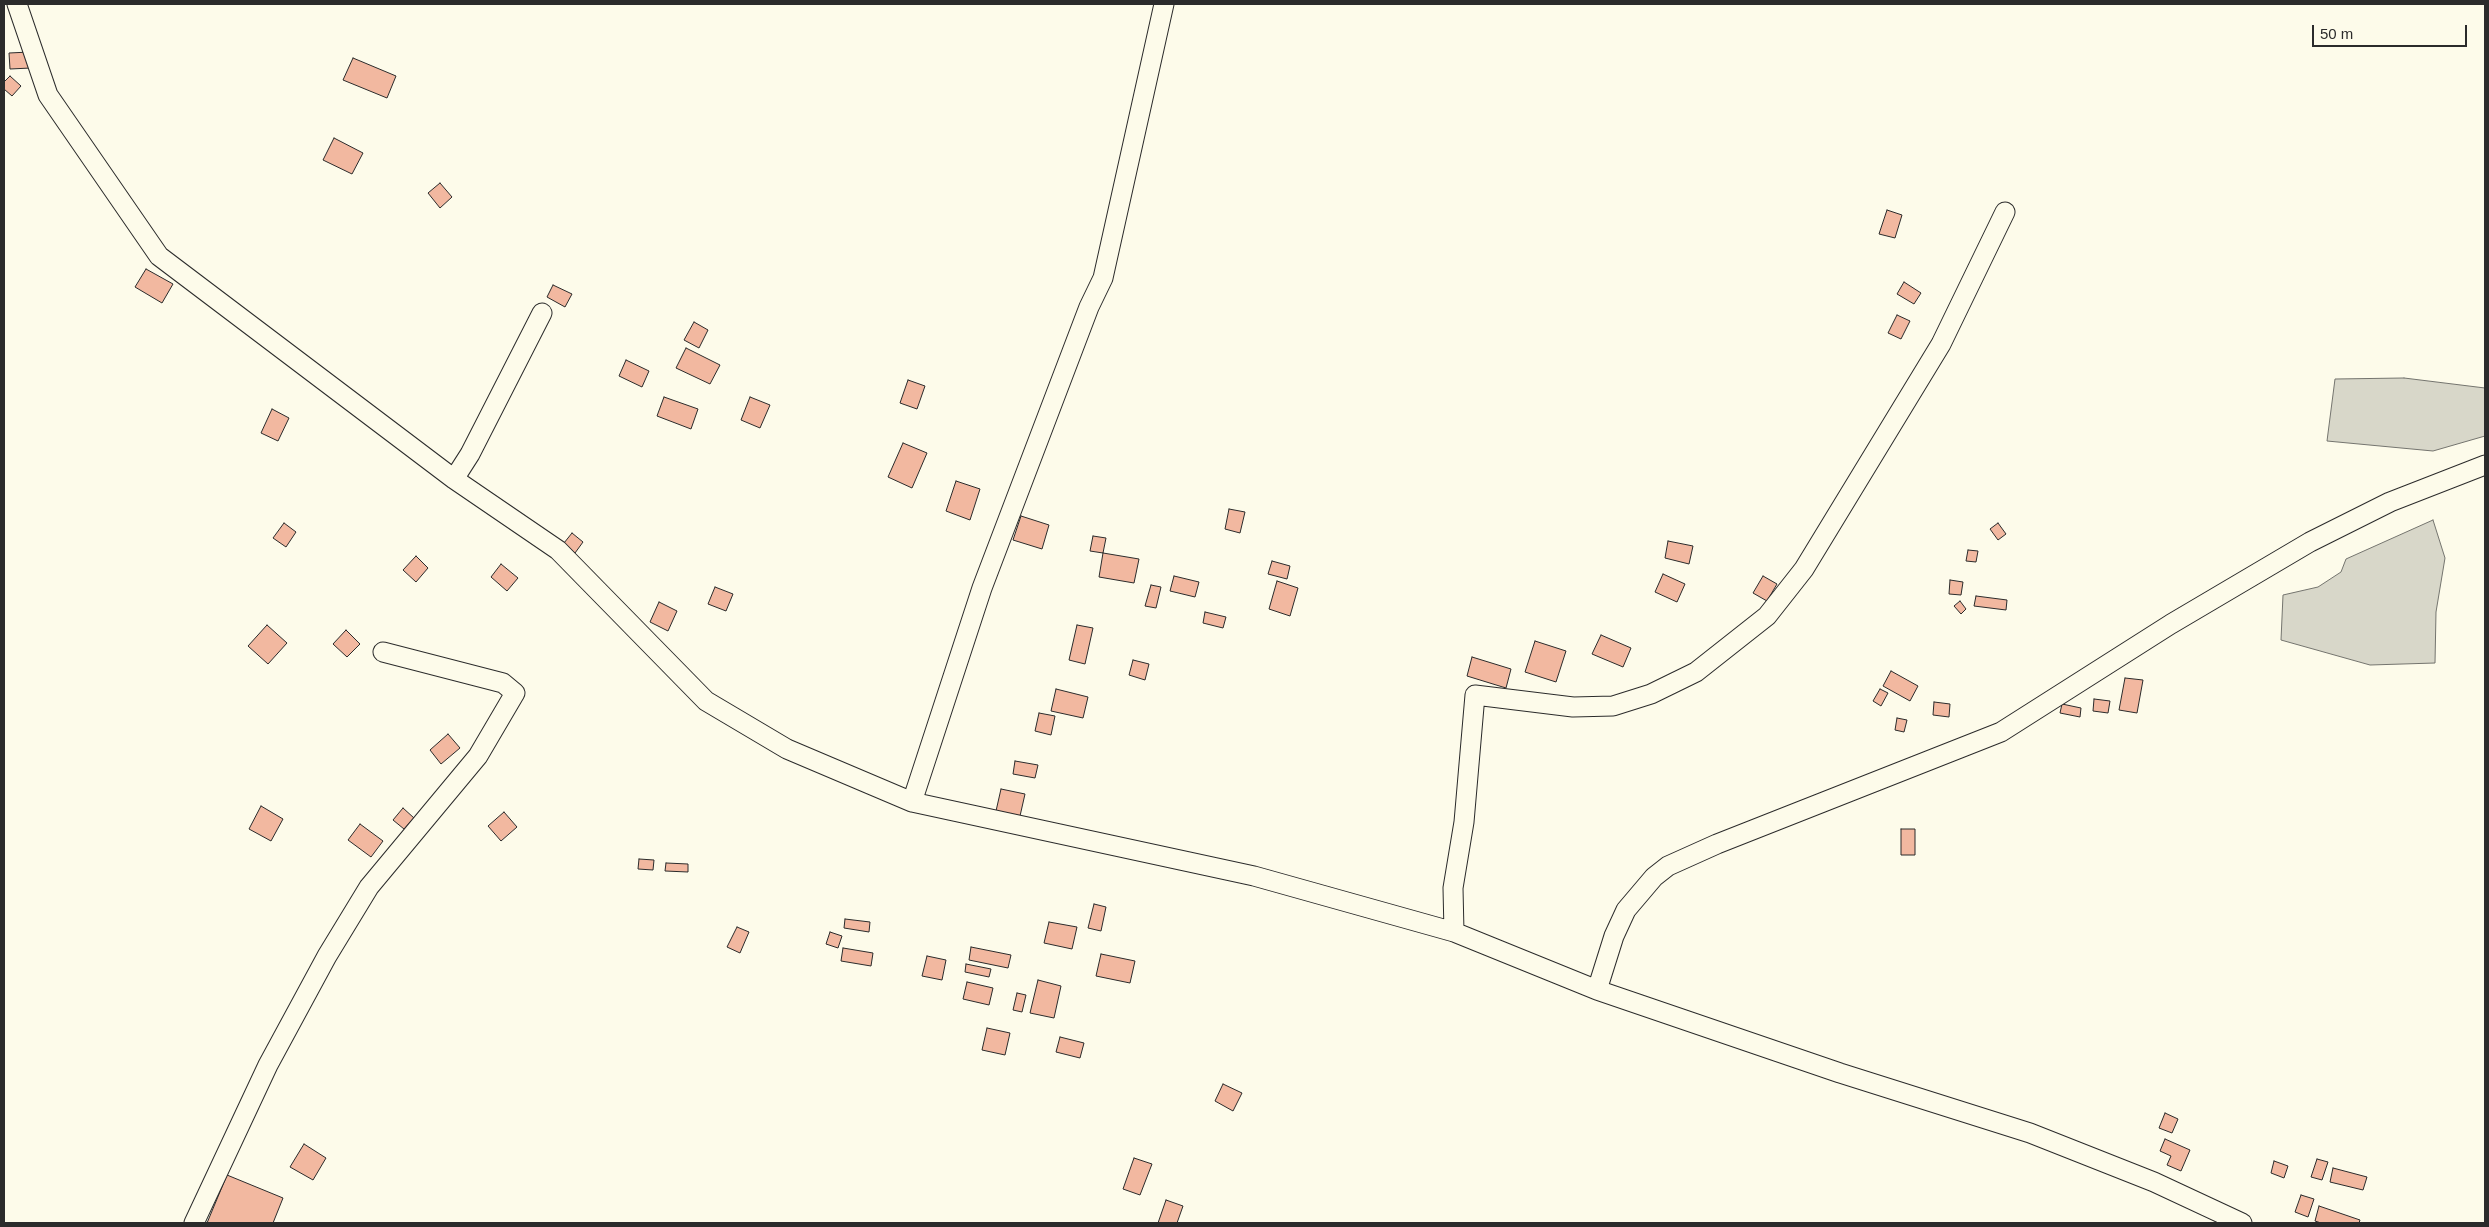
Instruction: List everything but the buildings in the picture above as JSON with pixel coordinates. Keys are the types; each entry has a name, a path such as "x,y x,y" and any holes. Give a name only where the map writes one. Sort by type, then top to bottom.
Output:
{"street":[{"path":"16,4 48,95 159,256 454,479 558,550 706,701 787,749 912,802 1254,876 1454,932 1597,990 1874,1084 2030,1133 2154,1182 2242,1223"},
{"path":"912,802 982,588 1089,307 1103,278 1164,4"},
{"path":"1454,932 1453,888 1464,822 1475,695 1573,707 1613,706 1651,694 1696,672 1767,616 1804,569 1941,344 2005,212"},
{"path":"454,479 470,454 542,314"},
{"path":"1597,990 1614,936 1626,910 1654,877 1668,866 1717,844 2001,732 2171,624 2310,542 2390,502 2485,466"},
{"path":"194,1223 268,1065 327,956 368,887 478,756 515,693 503,683 383,652"}],"shaded area":[{"path":"2404,378 2485,388 2485,436 2433,451 2327,441 2335,379"},
{"path":"2433,520 2445,558 2436,612 2435,663 2370,665 2281,640 2283,595 2318,587 2341,572 2346,559"}]}
